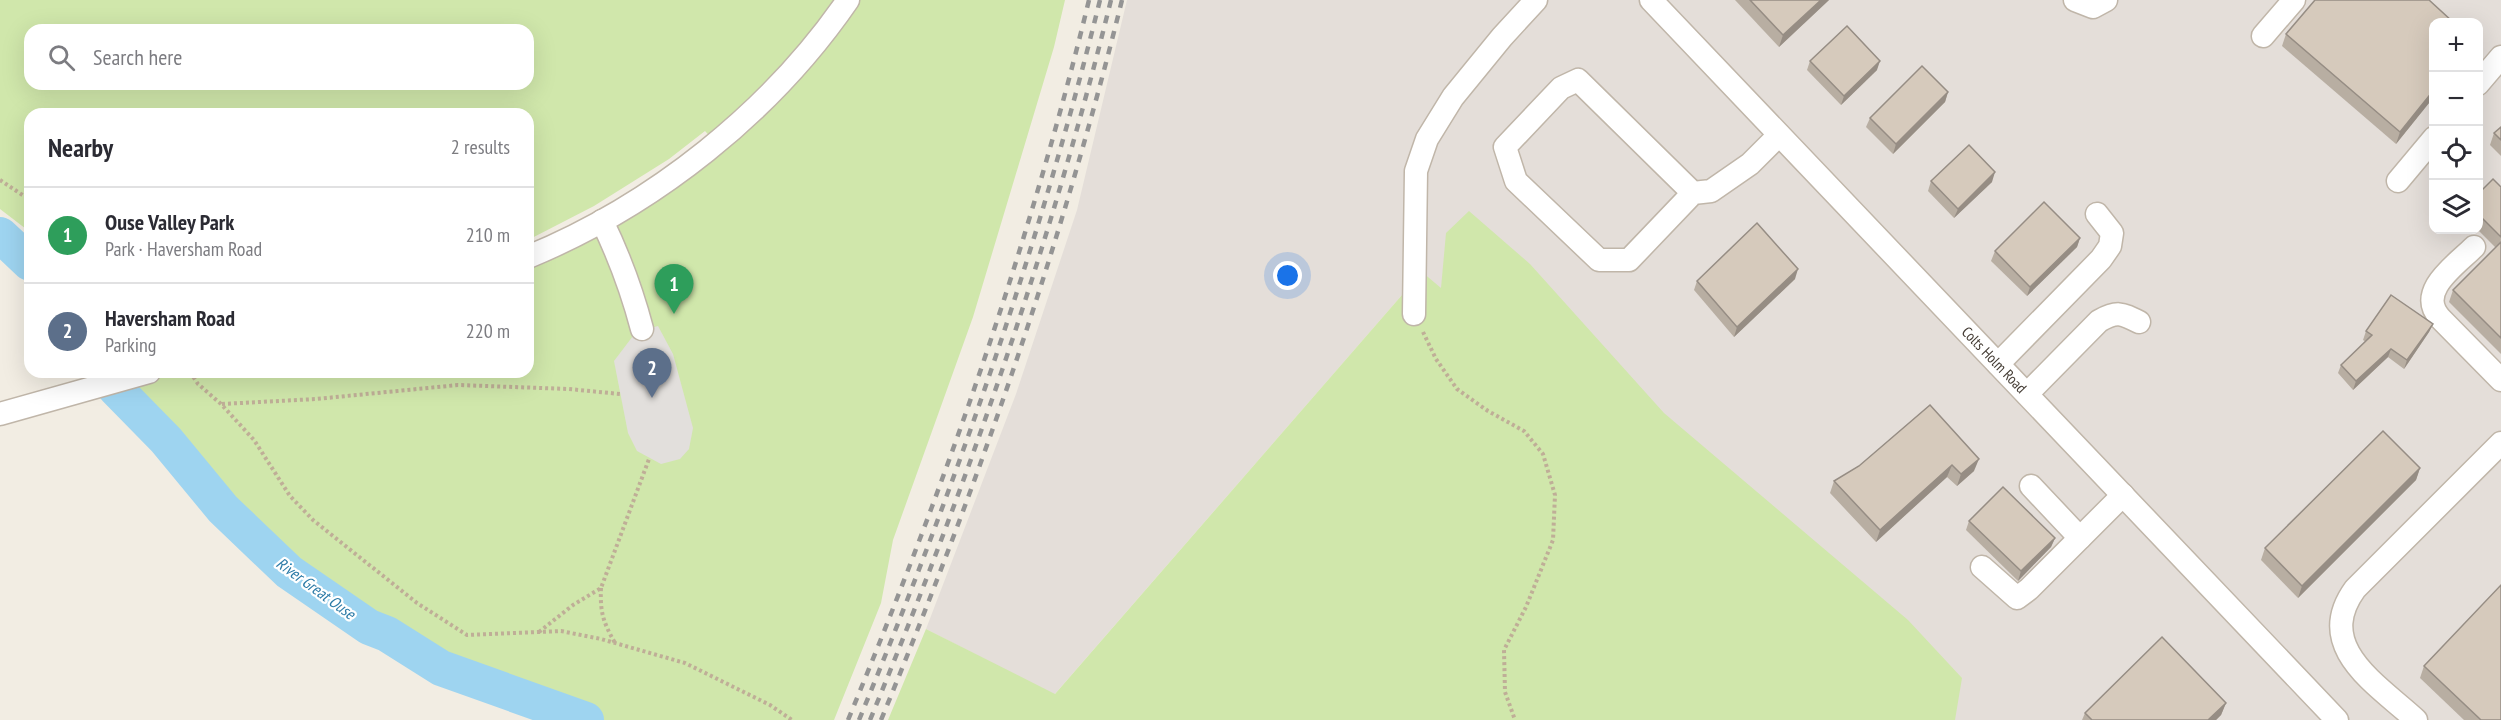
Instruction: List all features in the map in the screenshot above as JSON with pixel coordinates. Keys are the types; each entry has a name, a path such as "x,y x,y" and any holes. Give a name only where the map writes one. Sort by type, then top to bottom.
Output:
{"street":[{"path":"534,254 602,221 680,172 735,127 792,71 848,0"},
{"path":"1414,314 1416,171 1426,139 1453,98 1502,37 1536,0"},
{"name":"Colts Holm Road","path":"1651,0 2334,719"},
{"path":"2075,0 2093,7 2106,0"},
{"path":"2263,36 2294,0"},
{"path":"2483,78 2501,57"},
{"path":"1693,194 1578,80 1561,88 1505,147 1516,181 1599,260 1629,260 1693,194 1711,191 1750,164 1779,135"},
{"path":"2398,181 2429,143"},
{"path":"1998,364 2101,259 2110,246 2112,233 2097,214"},
{"path":"602,221 632,292 642,329"},
{"path":"2474,247 2435,288 2433,307 2440,318 2501,380"},
{"path":"2026,394 2099,321 2112,314 2124,315 2139,322"},
{"path":"0,414 127,378"},
{"path":"2416,720 2351,659 2345,648 2341,625 2345,606 2355,589 2501,443"},
{"path":"2031,486 2080,538"},
{"path":"1982,567 2017,598 2123,495"}],"path":[{"path":"0,180 24,196"},
{"path":"1414,314 1436,359 1457,389 1488,411 1524,431 1543,454 1554,495 1553,540 1526,607 1504,650 1505,692 1515,720"},
{"path":"194,378 222,404 254,440 290,496 313,520 417,603 467,635 561,631 615,643 685,663 770,705 792,720"},
{"path":"222,404 316,399 458,385 569,389 620,394"},
{"path":"615,643 605,626 600,609 601,588 649,459"},
{"path":"539,632 573,605 601,588"}],"shaded area":[{"path":"1127,0 2501,0 2501,720 1865,720 1422,272 1054,695 926,629 1016,394 1077,210"},
{"path":"658,326 673,354 693,428 689,449 680,459 661,464 637,451 628,433 614,361 636,332"}],"green space":[{"path":"0,0 1065,0 1054,47 973,317 893,540 881,603 834,720 590,720 448,663 387,634 297,582 255,546 148,415 133,378 534,378 534,253 715,142 705,131 669,159 594,206 534,237 534,108 24,108 24,227 0,209"},
{"path":"1469,211 1530,264 1664,413 1908,620 1962,678 1955,720 888,720 926,629 1055,694 1422,272 1441,288 1446,233"}],"building":[{"path":"1750,0 1821,0 1783,35"},
{"path":"2315,0 2429,0 2449,18 2429,18 2429,96 2400,132 2286,34"},
{"path":"1847,26 1880,61 1844,96 1810,61"},
{"path":"1922,66 1948,92 1896,144 1870,118"},
{"path":"2501,127 2501,140 2494,133"},
{"path":"1969,145 1995,172 1958,209 1931,181"},
{"path":"2493,179 2501,187 2501,237 2483,219 2483,189"},
{"path":"2044,202 2080,238 2030,287 1995,251"},
{"path":"1757,223 1798,269 1737,327 1697,281"},
{"path":"2501,242 2501,338 2453,290"},
{"path":"2391,295 2433,324 2407,360 2391,349 2356,381 2341,365 2372,335 2366,331"},
{"path":"1930,405 1979,459 1961,474 1952,465 1880,530 1834,481 1859,466"},
{"path":"2383,431 2420,468 2302,586 2265,548"},
{"path":"2003,487 2055,538 2021,571 1969,521"},
{"path":"2501,585 2501,720 2481,720 2424,666"},
{"path":"2162,637 2226,703 2208,720 2092,720 2085,713"}],"waterway":[{"name":"River Great Ouse","path":"0,235 24,257"},
{"name":"River Great Ouse","path":"111,378 116,389 166,440 223,509 289,572 369,627 387,634 441,668 586,720"}],"railway":[{"path":"848,720 918,544 982,365 1040,184 1089,0"},
{"path":"859,720 929,543 993,364 1050,184 1100,0"},
{"path":"870,720 940,543 1004,364 1061,184 1111,0"},
{"path":"881,720 951,543 1015,364 1072,184 1122,0"}],"place":[{"name":"Ouse Valley Park","path":"674,314"},
{"name":"Haversham Road","path":"652,398"}]}
